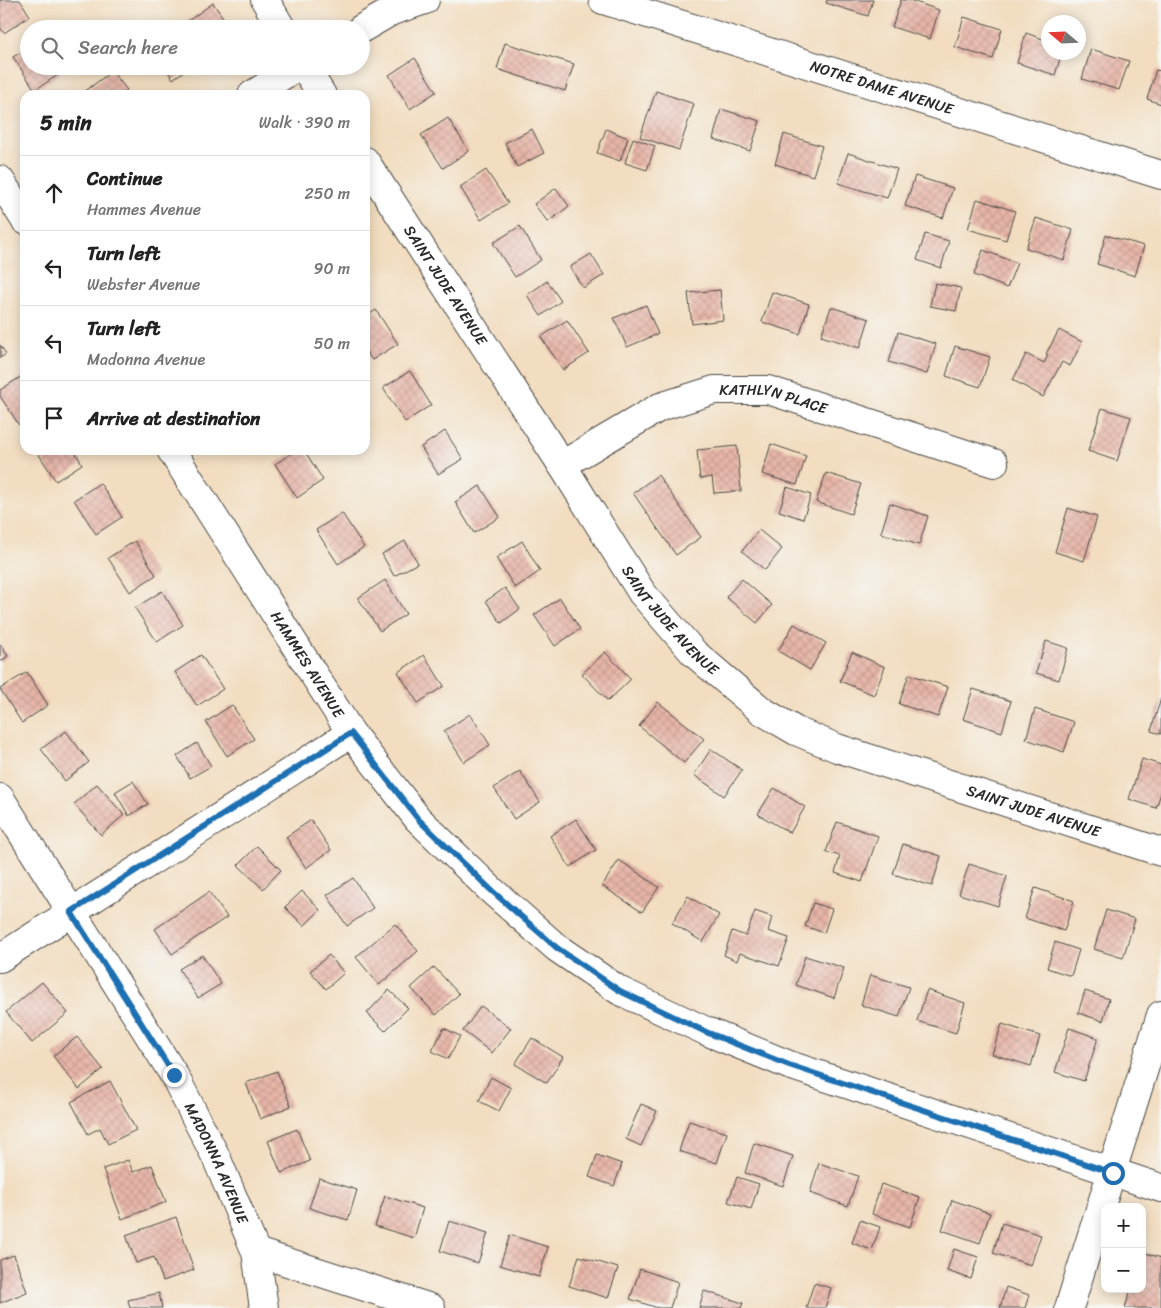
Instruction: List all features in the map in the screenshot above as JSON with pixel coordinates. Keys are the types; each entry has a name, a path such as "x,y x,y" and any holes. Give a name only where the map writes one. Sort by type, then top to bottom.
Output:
{"street":[{"path":"265,0 277,20"},
{"path":"370,24 392,11 425,0"},
{"name":"NOTRE DAME AVENUE","path":"603,0 1161,175"},
{"path":"260,90 284,75"},
{"path":"310,75 319,90"},
{"name":"SAINT JUDE AVENUE","path":"370,169 642,592 694,654 762,711 796,731 837,748 1161,852"},
{"path":"0,180 20,212"},
{"name":"KATHLYN PLACE","path":"562,465 660,407 714,390 768,390 994,463"},
{"name":"HAMMES AVENUE","path":"174,455 351,733 418,819 491,890 557,948 620,991 706,1032 789,1065 1161,1188"},
{"path":"0,958 351,733"},
{"name":"MADONNA AVENUE","path":"0,798 174,1075 216,1157 256,1252 264,1308"},
{"path":"1070,1308 1161,1015"},
{"path":"256,1252 431,1308"}],"building":[{"path":"0,0 20,0 30,16 20,20 20,23 4,33 0,27"},
{"path":"827,0 873,0 868,16 826,3"},
{"path":"901,0 909,0 939,10 930,39 892,27"},
{"path":"213,3 225,20 189,20"},
{"path":"964,17 1002,29 993,59 955,47"},
{"path":"1026,33 1041,38 1041,60 1060,60 1055,75 1017,63"},
{"path":"505,43 574,64 565,91 497,69"},
{"path":"1091,49 1129,61 1119,90 1082,79"},
{"path":"20,53 20,68 13,57"},
{"path":"415,58 436,92 410,109 389,75"},
{"path":"1156,70 1161,71 1161,104 1147,99"},
{"path":"25,75 58,75 35,90"},
{"path":"107,75 115,75 127,90 87,90"},
{"path":"170,75 179,75 173,79"},
{"path":"656,91 694,104 679,150 640,137"},
{"path":"721,109 760,121 750,151 713,139"},
{"path":"448,118 469,151 443,168 421,135"},
{"path":"532,129 544,153 517,167 505,143"},
{"path":"606,129 628,138 620,161 597,153"},
{"path":"784,134 822,146 813,176 775,164"},
{"path":"633,138 655,146 647,170 625,163"},
{"path":"848,153 897,169 887,198 838,183"},
{"path":"486,170 508,203 481,220 460,187"},
{"path":"915,176 953,188 943,218 905,206"},
{"path":"556,188 569,206 548,222 534,204"},
{"path":"977,199 1015,211 1006,240 968,229"},
{"path":"1036,218 1073,230 1064,260 1026,248"},
{"path":"520,226 541,260 515,277 493,243"},
{"path":"925,234 949,241 941,268 917,260"},
{"path":"1106,235 1144,246 1135,276 1097,264"},
{"path":"983,250 1017,263 1007,288 974,275"},
{"path":"591,254 604,275 583,288 570,267"},
{"path":"547,281 561,301 541,316 527,295"},
{"path":"935,283 961,288 956,311 930,306"},
{"path":"720,290 723,320 692,324 688,293"},
{"path":"772,292 809,304 800,334 762,322"},
{"path":"646,305 658,334 627,347 614,318"},
{"path":"831,307 869,319 860,348 821,336"},
{"path":"376,310 398,344 372,360 370,357 370,314"},
{"path":"567,320 589,353 563,370 541,337"},
{"path":"1059,330 1082,342 1070,366 1062,362 1043,397 1013,380 1026,354 1044,363 1048,355 1046,354"},
{"path":"898,332 936,344 927,374 889,362"},
{"path":"0,345 6,354 0,358"},
{"path":"955,346 990,357 980,387 946,376"},
{"path":"410,371 431,405 405,422 383,388"},
{"path":"20,378 20,424 0,396 0,390"},
{"path":"1102,408 1131,417 1117,461 1088,451"},
{"path":"445,431 463,459 438,474 421,447"},
{"path":"771,444 806,456 797,485 762,474"},
{"path":"737,446 741,491 714,493 712,477 700,479 697,450"},
{"path":"39,455 77,455 82,464 56,481"},
{"path":"289,455 307,455 323,480 297,498 275,464"},
{"path":"826,473 861,484 851,514 816,502"},
{"path":"658,475 701,537 676,555 633,493"},
{"path":"100,483 122,517 96,534 74,500"},
{"path":"480,486 500,517 474,533 455,502"},
{"path":"787,487 811,495 803,519 779,511"},
{"path":"890,503 928,516 919,545 881,533"},
{"path":"1068,508 1097,517 1084,561 1055,552"},
{"path":"342,513 364,547 338,564 316,530"},
{"path":"759,530 782,549 765,570 742,551"},
{"path":"135,541 156,575 130,592 108,558"},
{"path":"405,541 418,563 394,576 382,554"},
{"path":"522,541 540,571 515,588 496,558"},
{"path":"742,579 772,605 757,623 726,597"},
{"path":"385,580 406,614 380,631 358,598"},
{"path":"505,588 520,609 501,623 486,601"},
{"path":"162,591 183,625 157,642 135,608"},
{"path":"560,598 580,629 555,646 534,615"},
{"path":"794,624 826,643 810,670 778,651"},
{"path":"1046,641 1068,648 1059,680 1036,673"},
{"path":"0,644 8,656 0,662"},
{"path":"605,652 631,679 608,701 582,674"},
{"path":"852,652 885,667 874,695 840,681"},
{"path":"201,655 223,689 197,706 175,672"},
{"path":"424,655 444,686 418,703 398,672"},
{"path":"27,672 48,705 22,723 0,689"},
{"path":"909,674 948,687 938,717 899,704"},
{"path":"973,689 1011,701 1002,732 963,719"},
{"path":"1161,698 1161,734 1151,731"},
{"path":"658,702 704,739 684,763 639,726"},
{"path":"232,705 254,739 227,756 206,722"},
{"path":"1035,709 1074,722 1064,752 1026,739"},
{"path":"470,714 490,745 464,762 444,731"},
{"path":"66,731 89,762 65,781 41,749"},
{"path":"197,743 211,766 190,778 177,756"},
{"path":"711,749 742,770 724,796 694,775"},
{"path":"1142,759 1161,765 1161,793 1156,808 1129,799"},
{"path":"520,771 540,802 514,819 494,788"},
{"path":"133,781 148,804 129,816 115,792"},
{"path":"97,784 124,815 101,835 74,804"},
{"path":"774,788 805,807 790,833 758,814"},
{"path":"576,819 596,850 570,867 550,836"},
{"path":"311,820 331,850 306,868 286,837"},
{"path":"837,822 878,836 862,882 835,873 840,856 826,852"},
{"path":"903,844 941,856 932,886 893,874"},
{"path":"257,846 281,870 263,889 238,865"},
{"path":"619,860 659,887 642,912 602,886"},
{"path":"969,864 1007,876 998,906 959,894"},
{"path":"353,878 373,908 347,926 327,895"},
{"path":"1035,888 1074,901 1064,931 1025,918"},
{"path":"302,891 320,910 304,926 285,907"},
{"path":"209,892 227,917 172,954 155,929"},
{"path":"688,896 719,915 703,942 672,923"},
{"path":"813,903 832,909 824,933 805,926"},
{"path":"1106,910 1135,919 1123,958 1094,949"},
{"path":"755,911 772,917 768,931 789,938 779,966 740,953 737,961 724,955 732,931 746,936"},
{"path":"395,924 418,951 379,985 356,957"},
{"path":"1055,942 1079,950 1071,976 1047,968"},
{"path":"202,955 221,984 198,998 179,969"},
{"path":"329,955 344,973 326,989 310,971"},
{"path":"805,956 844,968 834,998 796,985"},
{"path":"434,967 459,994 436,1015 411,988"},
{"path":"870,975 909,987 899,1017 861,1005"},
{"path":"42,982 68,1013 32,1043 6,1012"},
{"path":"389,990 408,1008 385,1031 367,1013"},
{"path":"927,990 965,1003 956,1033 917,1021"},
{"path":"1085,991 1109,999 1103,1021 1078,1013"},
{"path":"481,1006 511,1028 492,1053 463,1031"},
{"path":"1002,1024 1040,1036 1031,1066 992,1054"},
{"path":"444,1028 460,1036 448,1059 432,1051"},
{"path":"1069,1028 1098,1038 1084,1081 1055,1072"},
{"path":"77,1037 103,1069 79,1089 53,1056"},
{"path":"532,1038 563,1057 547,1083 515,1064"},
{"path":"277,1071 291,1106 260,1119 246,1083"},
{"path":"491,1077 511,1088 499,1111 479,1101"},
{"path":"110,1081 136,1130 108,1144 100,1128 88,1134 71,1102"},
{"path":"641,1104 657,1111 641,1146 626,1139"},
{"path":"689,1121 727,1133 717,1163 679,1151"},
{"path":"297,1129 310,1161 281,1173 268,1141"},
{"path":"754,1143 793,1156 783,1186 745,1173"},
{"path":"597,1155 622,1164 614,1186 589,1177"},
{"path":"128,1160 133,1172 152,1165 166,1202 122,1219 103,1169"},
{"path":"819,1163 858,1176 848,1206 810,1193"},
{"path":"737,1177 759,1184 751,1209 728,1202"},
{"path":"319,1178 357,1190 348,1220 309,1208"},
{"path":"881,1184 920,1197 910,1227 872,1214"},
{"path":"385,1196 423,1208 414,1238 375,1226"},
{"path":"952,1200 990,1213 980,1243 942,1230"},
{"path":"176,1217 194,1270 163,1281 154,1257 136,1263 126,1235"},
{"path":"860,1220 880,1227 872,1250 852,1243"},
{"path":"449,1221 488,1233 478,1263 440,1251"},
{"path":"1002,1223 1041,1235 1031,1265 993,1253"},
{"path":"510,1235 548,1247 539,1277 500,1265"},
{"path":"954,1249 978,1257 971,1279 947,1271"},
{"path":"1146,1253 1161,1258 1161,1308 1125,1308 1130,1293 1146,1293"},
{"path":"14,1255 27,1292 0,1303 0,1260"},
{"path":"579,1256 618,1268 608,1298 569,1286"},
{"path":"640,1269 678,1282 670,1308 658,1308 630,1299"},
{"path":"814,1283 831,1288 825,1308 806,1308"},
{"path":"1006,1287 1029,1295 1025,1308 1000,1308"},
{"path":"704,1291 743,1303 741,1308 699,1308"},
{"path":"159,1293 162,1308 130,1308 128,1300"}],"route":[{"path":"174,1075 71,912 351,733 418,819 491,890 557,948 620,991 706,1032 789,1065 1113,1173"}]}
